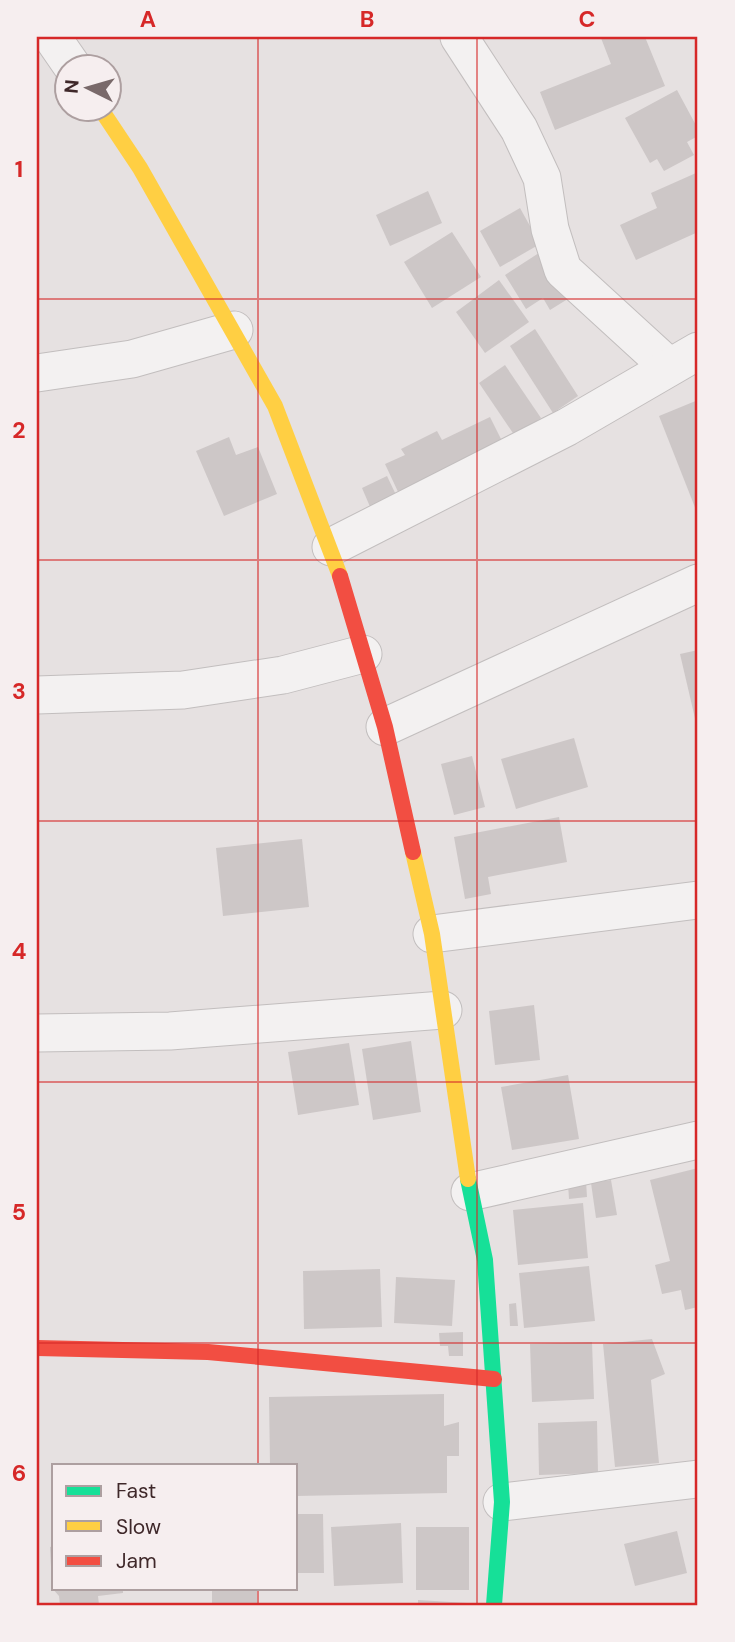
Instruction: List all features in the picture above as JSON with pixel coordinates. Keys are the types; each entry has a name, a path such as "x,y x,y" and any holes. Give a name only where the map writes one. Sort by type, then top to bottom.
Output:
{"street":[{"path":"52,37 62,52"},
{"path":"331,547 567,427 684,359 563,270 550,229 542,178 519,129 459,37"},
{"path":"109,122 140,167 275,406 331,547 385,727 432,934 470,1192 485,1260 502,1502 494,1605"},
{"path":"37,373 132,359 234,330"},
{"path":"385,727 698,583"},
{"path":"37,695 183,690 283,675 363,654"},
{"path":"432,934 698,900"},
{"path":"37,1033 170,1031 443,1010"},
{"path":"470,1192 698,1140"},
{"path":"37,1348 81,1347 239,1356 494,1379"},
{"path":"502,1502 698,1479"}],"building":[{"path":"645,37 665,86 555,130 540,92 611,64 601,38"},
{"path":"677,90 698,129 698,136 687,142 694,155 664,171 657,159 650,163 625,118"},
{"path":"696,173 698,232 636,260 620,225 657,208 651,193"},
{"path":"428,191 442,223 390,246 376,215"},
{"path":"520,208 540,244 500,267 480,231"},
{"path":"452,232 481,277 432,308 404,262"},
{"path":"562,238 592,284 550,310 543,298 526,309 505,275"},
{"path":"499,280 529,322 485,353 456,312"},
{"path":"535,329 578,396 553,413 510,346"},
{"path":"505,365 541,418 515,436 479,383"},
{"path":"698,400 698,515 659,416"},
{"path":"490,417 504,445 400,496 385,464 405,455 401,449 437,431 442,440"},
{"path":"229,437 236,455 258,447 277,494 224,516 196,451"},
{"path":"387,476 397,497 371,509 362,488"},
{"path":"698,650 698,727 697,727 680,654"},
{"path":"574,738 588,787 516,809 501,759"},
{"path":"472,756 485,807 454,815 441,764"},
{"path":"559,817 567,862 488,877 491,894 465,899 454,837"},
{"path":"302,839 309,907 223,916 216,848"},
{"path":"534,1005 540,1060 495,1065 489,1011"},
{"path":"411,1041 421,1112 373,1120 362,1049"},
{"path":"349,1043 359,1105 298,1115 288,1052"},
{"path":"568,1075 579,1139 512,1150 501,1087"},
{"path":"698,1168 698,1307 685,1310 681,1290 662,1294 655,1265 670,1261 650,1180"},
{"path":"611,1180 617,1215 596,1218 591,1183"},
{"path":"586,1181 587,1197 569,1199 568,1184"},
{"path":"583,1203 588,1258 518,1265 513,1210"},
{"path":"589,1266 595,1321 524,1328 519,1273"},
{"path":"380,1269 382,1327 304,1329 303,1271"},
{"path":"396,1277 455,1280 452,1326 394,1323"},
{"path":"516,1303 518,1326 510,1326 509,1304"},
{"path":"463,1332 463,1356 449,1356 448,1346 440,1346 439,1333"},
{"path":"652,1339 665,1374 651,1380 659,1463 615,1467 603,1344"},
{"path":"592,1342 594,1399 532,1402 530,1344"},
{"path":"444,1394 444,1426 459,1422 459,1456 447,1456 447,1493 298,1496 298,1464 270,1464 269,1397"},
{"path":"597,1421 598,1473 539,1475 538,1423"},
{"path":"298,1514 323,1514 324,1573 298,1573"},
{"path":"401,1523 403,1583 334,1586 331,1527"},
{"path":"416,1527 469,1527 469,1590 416,1590"},
{"path":"677,1531 687,1573 635,1586 624,1544"},
{"path":"52,1546 52,1586 50,1547"},
{"path":"54,1590 123,1590 123,1593 98,1596 99,1605 60,1605 59,1596"},
{"path":"212,1590 257,1590 257,1605 212,1605"},
{"path":"418,1600 467,1603 467,1605 418,1605"}],"traffic: fast":[{"path":"468,1179 485,1260 502,1502 494,1605"}],"traffic: slow":[{"path":"109,122 140,168 275,406 340,576"},
{"path":"413,852 432,934 468,1179"}],"traffic: jam":[{"path":"340,576 385,727 413,852"},
{"path":"37,1348 208,1352 494,1379"}]}
